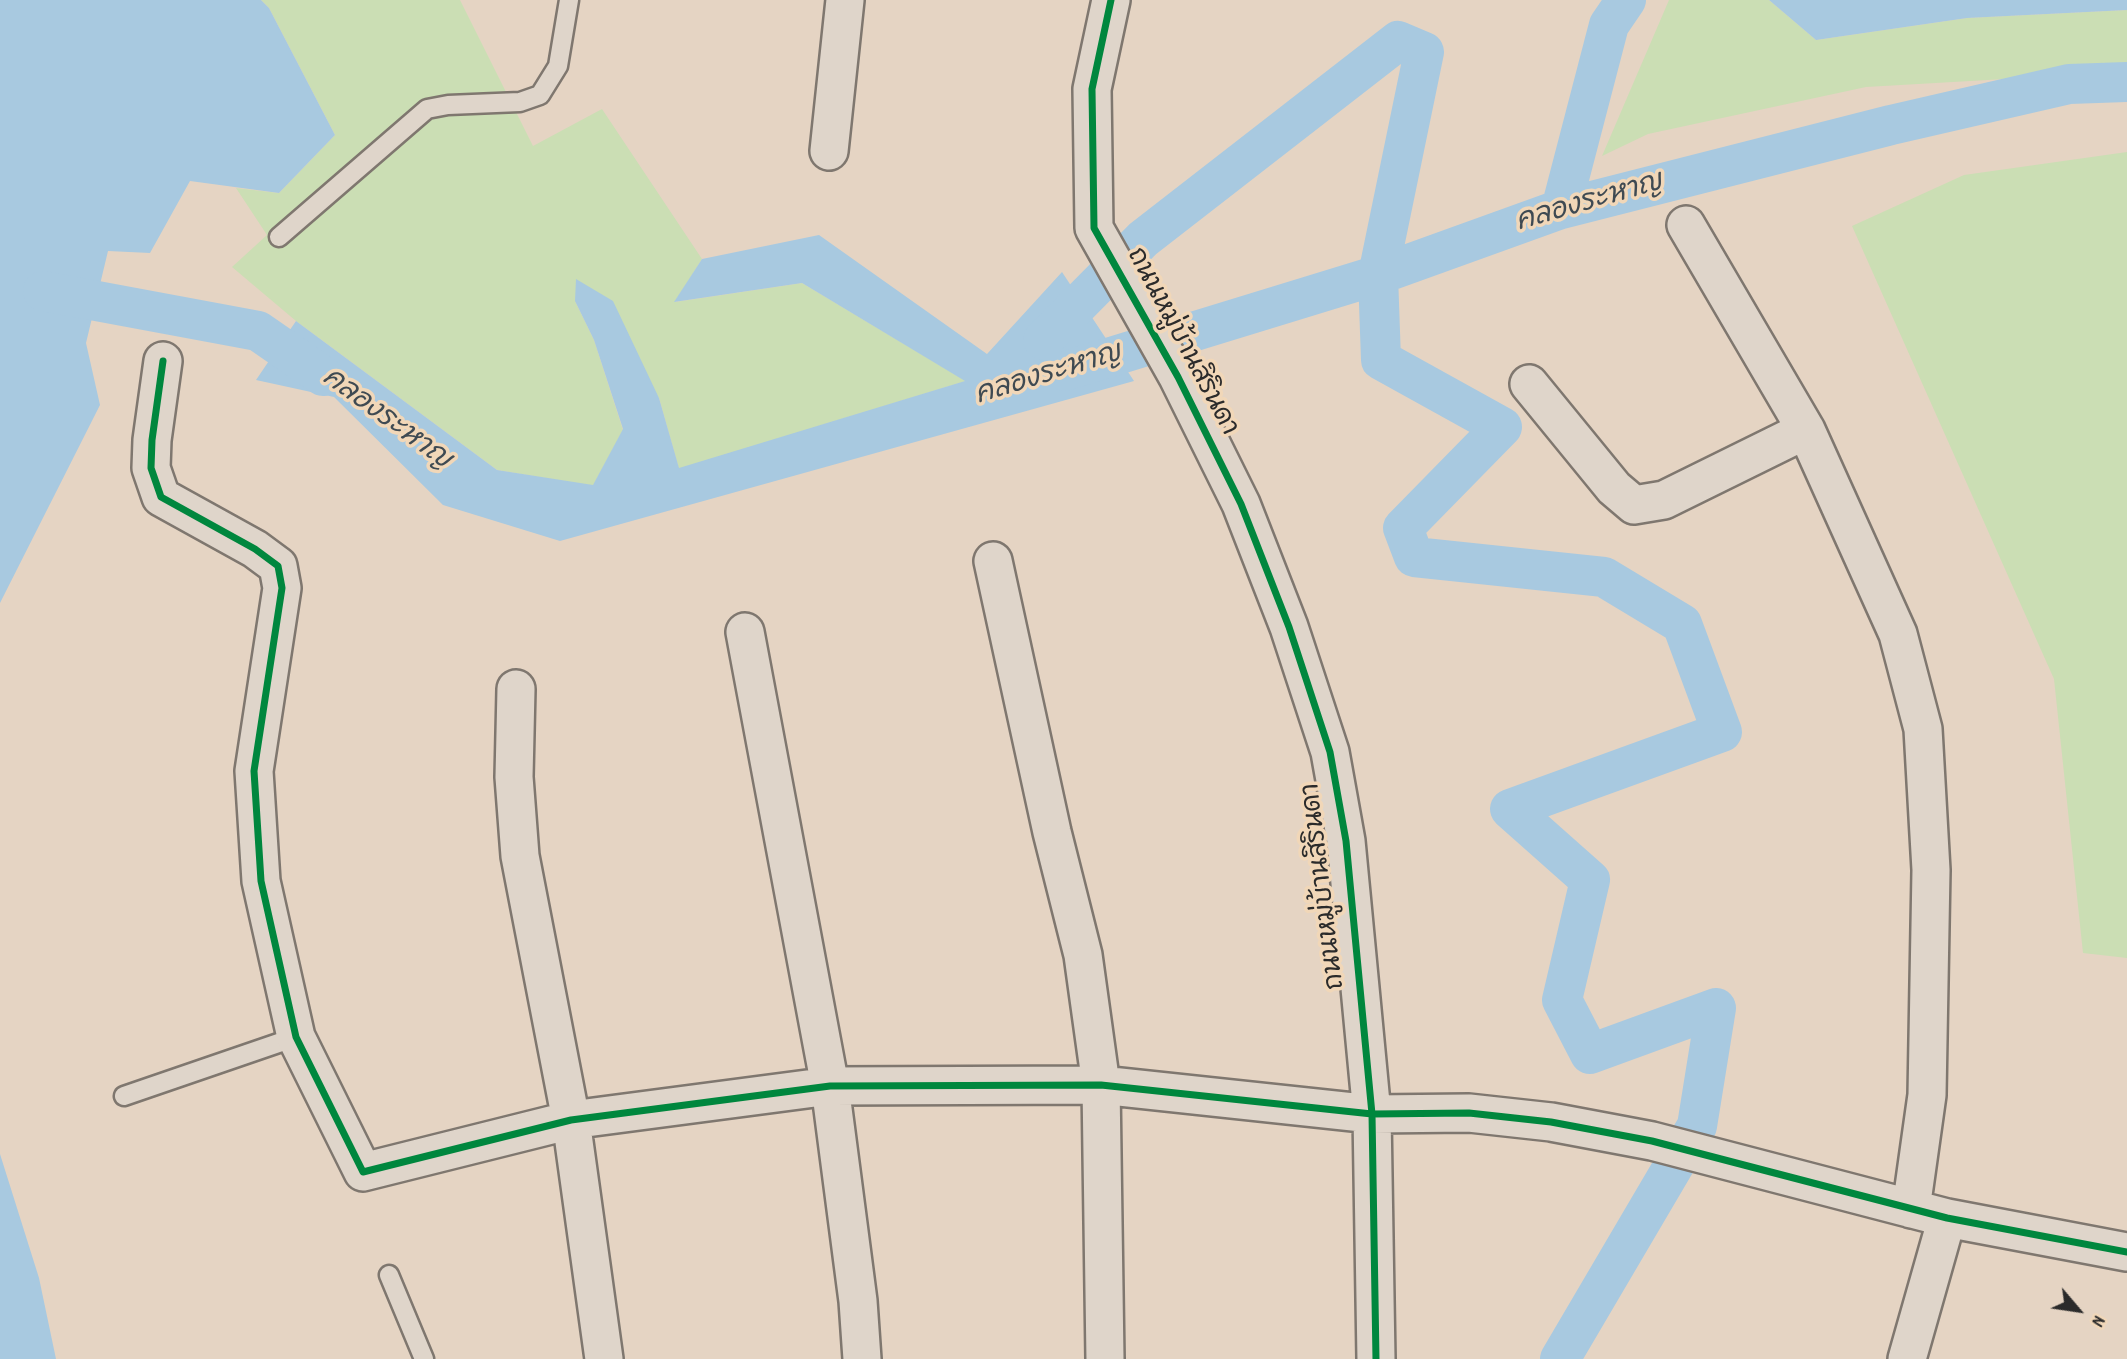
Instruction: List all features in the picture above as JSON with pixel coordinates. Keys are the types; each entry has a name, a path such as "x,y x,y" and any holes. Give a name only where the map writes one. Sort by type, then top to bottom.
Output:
{"street":[{"path":"829,151 845,0"},
{"name":"ถนนหมู่บ้านสิรินดา","path":"1111,0 1091,89 1094,228 1178,377 1241,504 1289,627 1330,751 1346,841 1372,1114 1376,1359"},
{"path":"1686,225 1806,430 1898,634 1923,729 1931,870 1927,1081 1911,1209"},
{"path":"163,361 152,440 151,468 162,497 255,549 278,566 282,589 254,771 261,881 296,1037 363,1172 571,1120 830,1086 1101,1085 1372,1114 1469,1113 1550,1122 1652,1141 1947,1219 2127,1252"},
{"path":"1529,384 1614,488 1633,505 1664,500 1806,430"},
{"path":"993,561 1052,832 1083,955 1101,1085 1105,1359"},
{"path":"745,632 830,1086 858,1301 862,1359"},
{"path":"516,689 514,777 520,856 571,1120 604,1359"},
{"path":"1907,1359 1947,1219"}],"lane":[{"path":"279,237 427,109 448,105 520,102 540,95 558,66 569,0"},
{"path":"124,1097 296,1037"},
{"path":"389,1275 424,1359"}],"green space":[{"path":"261,0 460,0 533,146 602,109 702,259 675,302 802,283 966,381 679,469 659,398 575,301 594,340 623,430 593,486 497,470 296,321 232,267 267,235 236,188 279,193 335,135 269,8"},
{"path":"1669,0 1769,0 1816,40 1967,18 2127,10 2127,72 1866,87 1648,134 1602,156"},
{"path":"2127,152 2127,958 2083,953 2054,679 1852,226 1964,175"}],"water":[{"path":"0,0 261,0 269,8 335,135 279,193 190,181 150,253 108,251 86,343 100,405 0,603"},
{"path":"1769,0 2127,0 2127,10 1967,18 1816,40"},
{"path":"819,235 987,354 1062,272 1134,381 560,541 443,505 334,397 256,380 296,321 497,470 593,485 623,429 594,340 575,301 576,279 613,301 659,398 679,468 965,381 802,283 674,302 702,259"},
{"path":"0,1154 39,1278 56,1359 0,1359"}],"waterway":[{"path":"1561,209 1609,25 1626,0"},
{"path":"1043,340 1143,239 1398,41 1424,52 1378,275 1381,360 1502,427 1403,528 1414,557 1604,577 1682,624 1722,732 1510,809 1590,880 1562,1000 1590,1054 1716,1008 1697,1126 1560,1359"},
{"name":"คลองระหาญ","path":"1065,371 1378,275 1561,209 1891,125 2069,84 2127,82"},
{"name":"คลองระหาญ","path":"43,291 258,331 323,376"}],"cycle path":[{"path":"1111,0 1092,89 1094,228 1178,377 1241,504 1289,627 1330,752 1346,841 1372,1114 1376,1359"},
{"path":"163,361 152,440 151,468 161,497 255,549 278,566 282,588 254,771 261,881 296,1037 363,1172 571,1120 830,1086 1101,1085 1372,1114 1469,1113 1551,1122 1652,1141 1947,1218 2127,1252"}]}
